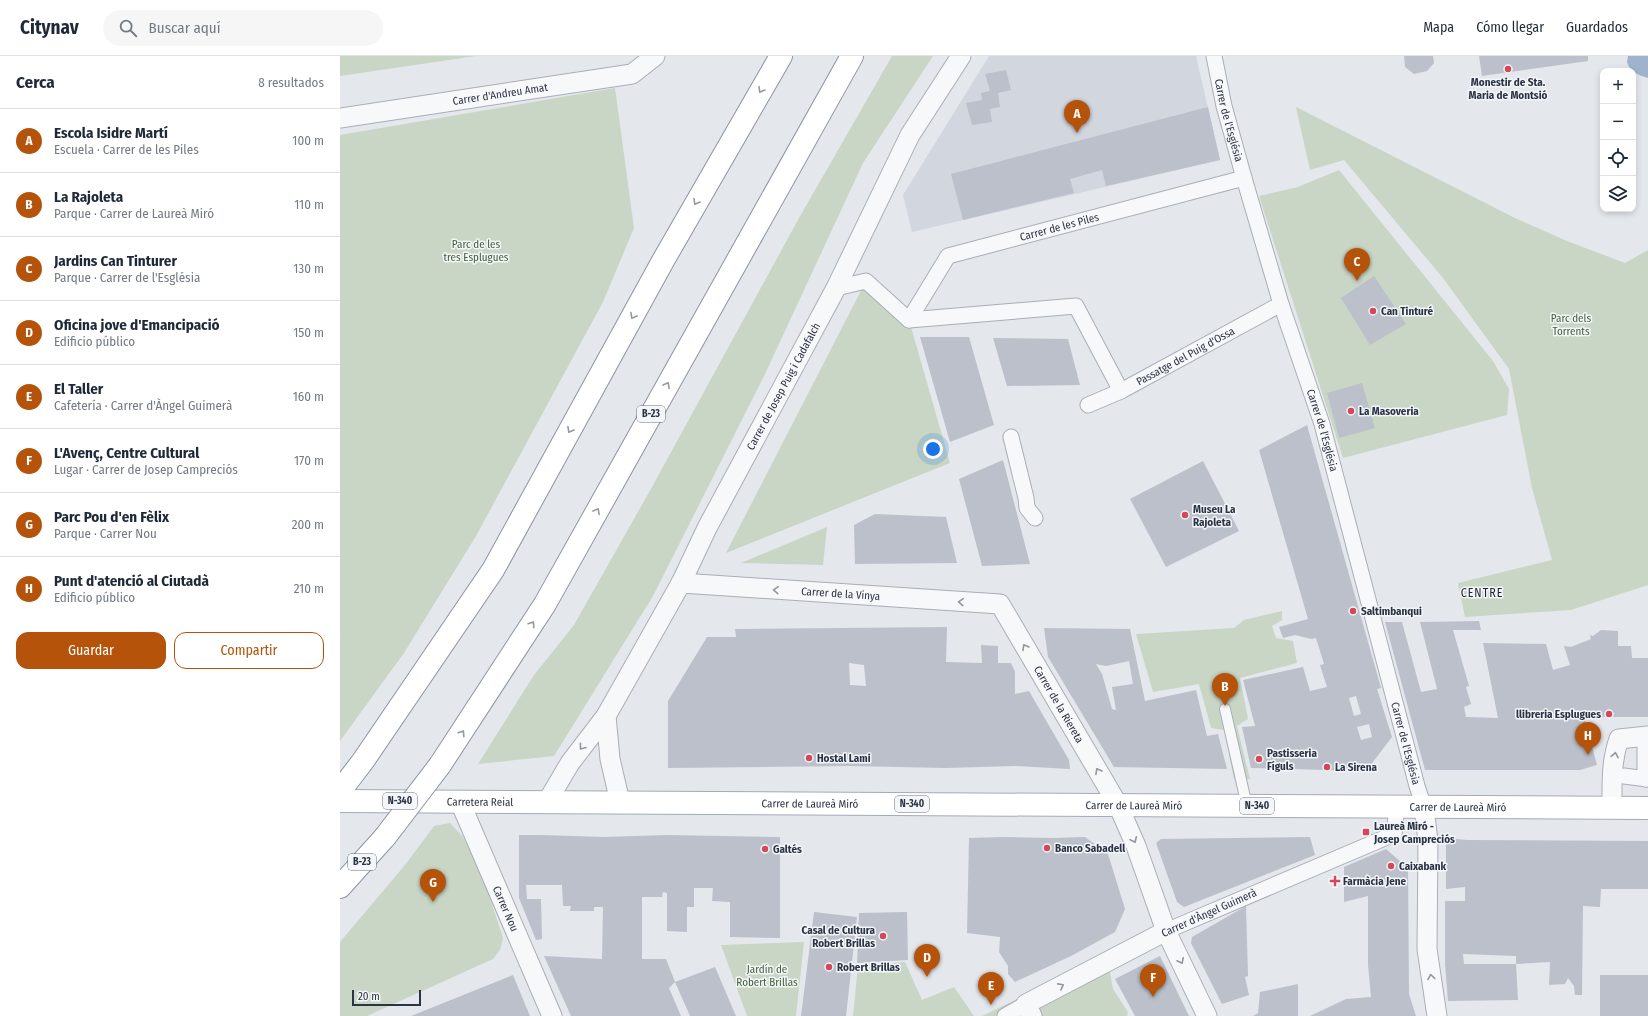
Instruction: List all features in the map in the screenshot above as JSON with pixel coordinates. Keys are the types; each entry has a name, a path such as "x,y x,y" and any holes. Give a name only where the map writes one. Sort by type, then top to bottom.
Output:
{"main road":[{"path":"340,792 363,761 493,570 664,259 781,56"},
{"name":"B-23","path":"340,887 385,836 440,765 545,604 852,56"},
{"name":"Carretera Reial","path":"340,801 620,802"},
{"name":"Carrer de Laureà Miró","path":"620,802 1648,808"}],"street":[{"name":"Carrer d'Andreu Amat","path":"340,118 632,74 655,56"},
{"name":"Carrer de Josep Puig i Cadafalch","path":"547,802 570,763 606,716 681,583 707,528 836,288 910,135 961,56"},
{"name":"Carrer de l'Església","path":"1214,56 1224,106 1244,178 1281,304 1322,424 1414,776 1424,807"},
{"name":"Carrer de les Piles","path":"909,320 948,256 1244,178"},
{"path":"836,288 866,281 909,320 1076,306 1121,391"},
{"name":"Passatge del Puig d'Ossa","path":"1088,405 1121,391 1281,304"},
{"path":"1011,437 1026,498 1027,508 1035,518"},
{"name":"Carrer de la Vinya","path":"681,583 1000,604"},
{"name":"Carrer de la Riereta","path":"1000,604 1118,805 1136,846 1166,931 1208,1016"},
{"path":"606,716 610,759 620,802"},
{"path":"1612,808 1613,755 1619,739 1648,736"},
{"path":"1624,776 1647,779 1645,747 1648,747"},
{"name":"Carrer Nou","path":"460,802 552,1016"},
{"name":"Carrer d'Àngel Guimerà","path":"1005,1016 1029,1010 1166,931 1394,834 1397,806"},
{"path":"1424,807 1428,841 1427,949 1437,1016"}],"lane":[{"path":"1226,710 1247,806"}],"shaded area":[{"path":"989,56 1196,56 1220,160 912,232 903,195"}],"green space":[{"path":"340,56 476,56 340,76"},
{"path":"892,56 933,56 863,163 765,374 653,596 554,756 478,764 534,675 574,625 652,487 799,218"},
{"name":"Parc de les tres Esplugues","path":"615,88 634,228 603,302 476,536 404,653 340,741 340,135"},
{"name":"Parc dels Torrents","path":"1296,107 1515,218 1567,241 1625,263 1648,250 1648,585 1571,610 1465,617 1458,583 1552,560 1532,488 1509,369 1443,278 1344,160 1310,170"},
{"path":"1339,170 1493,361 1509,389 1507,415 1343,458 1259,196 1298,187"},
{"path":"866,281 909,320 950,463 726,553"},
{"path":"827,527 823,565 741,563"},
{"path":"1282,611 1282,620 1272,626 1276,638 1293,641 1297,663 1240,678 1248,719 1237,726 1250,779 1234,779 1224,730 1211,728 1199,684 1153,692 1136,634 1234,628 1244,620"},
{"path":"450,823 463,837 483,877 503,938 500,950 493,959 367,1016 340,1016 340,942 405,865 434,826"},
{"name":"Jardín de Robert Brillas","path":"804,942 796,1016 747,1016 721,945"},
{"path":"1107,956 1113,989 1128,1012 1127,1016 982,1016"},
{"path":"905,962 922,1000 954,987 974,1016 853,1016 858,966"}],"water":[{"path":"1628,56 1648,56 1648,78 1636,73 1636,68 1630,68 1627,62"}],"building":[{"path":"1404,56 1433,56 1434,63 1427,71 1414,74 1405,67"},
{"name":"Monestir de Sta. Maria de Montsió","path":"1479,56 1588,56 1588,61 1482,76"},
{"path":"1006,70 1011,90 998,93 1000,107 990,109 992,122 972,125 966,103 982,100 981,93 990,91 985,74"},
{"path":"1208,107 1220,160 1106,186 1102,170 1070,179 1074,193 963,220 951,174"},
{"name":"Can Tinturé","path":"1374,276 1406,324 1370,345 1341,298"},
{"path":"920,337 969,337 994,425 950,442"},
{"path":"993,338 1068,339 1080,385 1007,386"},
{"name":"La Masoveria","path":"1362,383 1375,428 1339,438 1327,393"},
{"path":"1307,425 1381,688 1377,689 1392,737 1366,771 1251,768 1242,727 1255,726 1243,680 1303,667 1310,691 1327,687 1320,665 1324,664 1316,638 1311,639 1295,635 1283,638 1279,627 1308,619 1259,450","holes":["1356,696 1361,714 1354,716 1349,698","1369,724 1372,737 1361,740 1357,727"]},
{"path":"1003,460 1030,564 982,566 959,479"},
{"name":"Museu La Rajoleta","path":"1203,461 1239,531 1166,567 1130,499"},
{"path":"875,514 946,517 957,563 855,564 854,525"},
{"path":"1479,621 1481,630 1453,630 1469,686 1466,687 1471,704 1464,707 1466,717 1498,718 1483,643 1546,644 1553,670 1570,665 1564,646 1571,647 1591,639 1590,635 1593,636 1601,630 1618,631 1618,646 1631,646 1632,658 1648,658 1648,717 1584,717 1597,765 1580,770 1425,770 1385,622 1402,622 1421,692 1437,689 1420,622"},
{"path":"947,627 946,662 982,663 981,645 998,646 998,663 1011,663 1015,672 1015,694 1029,691 1069,760 1070,769 1015,766 946,768 850,766 668,768 668,701 707,637 736,637 735,629","holes":["849,663 864,665 866,686 850,685"]},
{"path":"1044,628 1130,629 1145,701 1196,690 1207,736 1218,734 1227,769 1114,767 1048,657","holes":["1129,661 1133,684 1112,687 1116,710 1112,709 1102,674 1096,664 1106,666"]},
{"path":"519,835 604,837 667,835 780,837 780,938 730,937 730,902 712,901 713,888 694,888 694,907 687,907 687,932 667,931 667,893 663,892 662,897 642,897 642,959 666,959 675,982 669,988 681,1016 571,1016 544,956 602,959 603,907 594,907 594,911 570,911 571,906 563,906 562,885 526,885 527,899 541,899 542,939 536,940 519,898"},
{"path":"1085,837 1108,854 1125,909 1115,932 1071,956 1015,982 1008,974 1008,966 999,952 1000,937 967,933 969,838"},
{"path":"1310,837 1315,855 1184,907 1177,902 1156,843 1161,839"},
{"path":"1446,838 1467,840 1648,841 1648,889 1601,889 1600,907 1583,906 1582,995 1575,995 1574,986 1568,978 1565,984 1549,985 1550,962 1516,964 1518,1000 1448,1001 1445,964 1445,901 1465,901 1465,887 1446,889","holes":["1463,954 1516,956 1516,964 1464,964"]},
{"path":"1386,849 1408,868 1409,994 1416,1016 1310,1016 1346,999 1371,997 1368,965 1368,896 1344,902 1344,867"},
{"path":"1246,906 1248,976 1245,977 1249,995 1222,1004 1191,943 1192,937"},
{"name":"Robert Brillas","path":"814,912 857,917 846,1016 801,1016"},
{"name":"Casal de Cultura Robert Brillas","path":"907,912 908,960 857,963 859,913"},
{"path":"1160,956 1189,1016 1135,1016 1115,979"},
{"path":"715,967 736,1016 690,1016 675,982"},
{"path":"513,975 530,1016 411,1016"},
{"path":"1600,975 1648,975 1648,1016 1600,1016"},
{"path":"1298,984 1298,1016 1253,1016 1258,1013 1260,992"}],"place":[{"name":"Monestir de Sta. Maria de Montsió","path":"1508,69"},
{"name":"Escola Isidre Martí","path":"1077,133"},
{"name":"Jardins Can Tinturer","path":"1357,281"},
{"name":"Can Tinturé","path":"1373,311"},
{"name":"La Masoveria","path":"1351,411"},
{"name":"Museu La Rajoleta","path":"1185,515"},
{"name":"Saltimbanqui","path":"1353,611"},
{"name":"La Rajoleta","path":"1225,706"},
{"name":"llibreria Esplugues","path":"1609,714"},
{"name":"Punt d'atenció al Ciutadà","path":"1588,755"},
{"name":"Hostal Lami","path":"809,758"},
{"name":"Pastisseria Fíguls","path":"1259,759"},
{"name":"La Sirena","path":"1327,767"},
{"name":"Laureà Miró - Josep Campreciós","path":"1366,832"},
{"name":"Banco Sabadell","path":"1047,848"},
{"name":"Galtés","path":"765,849"},
{"name":"Caixabank","path":"1391,866"},
{"name":"Farmàcia Jene","path":"1335,881"},
{"name":"Parc Pou d'en Fèlix","path":"433,902"},
{"name":"Casal de Cultura Robert Brillas","path":"883,936"},
{"name":"Robert Brillas","path":"829,967"},
{"name":"Oficina jove d'Emancipació","path":"927,977"},
{"name":"L'Avenç, Centre Cultural","path":"1153,997"},
{"name":"El Taller","path":"991,1005"}],"district":[{"name":"CENTRE","path":"1482,593"}]}
